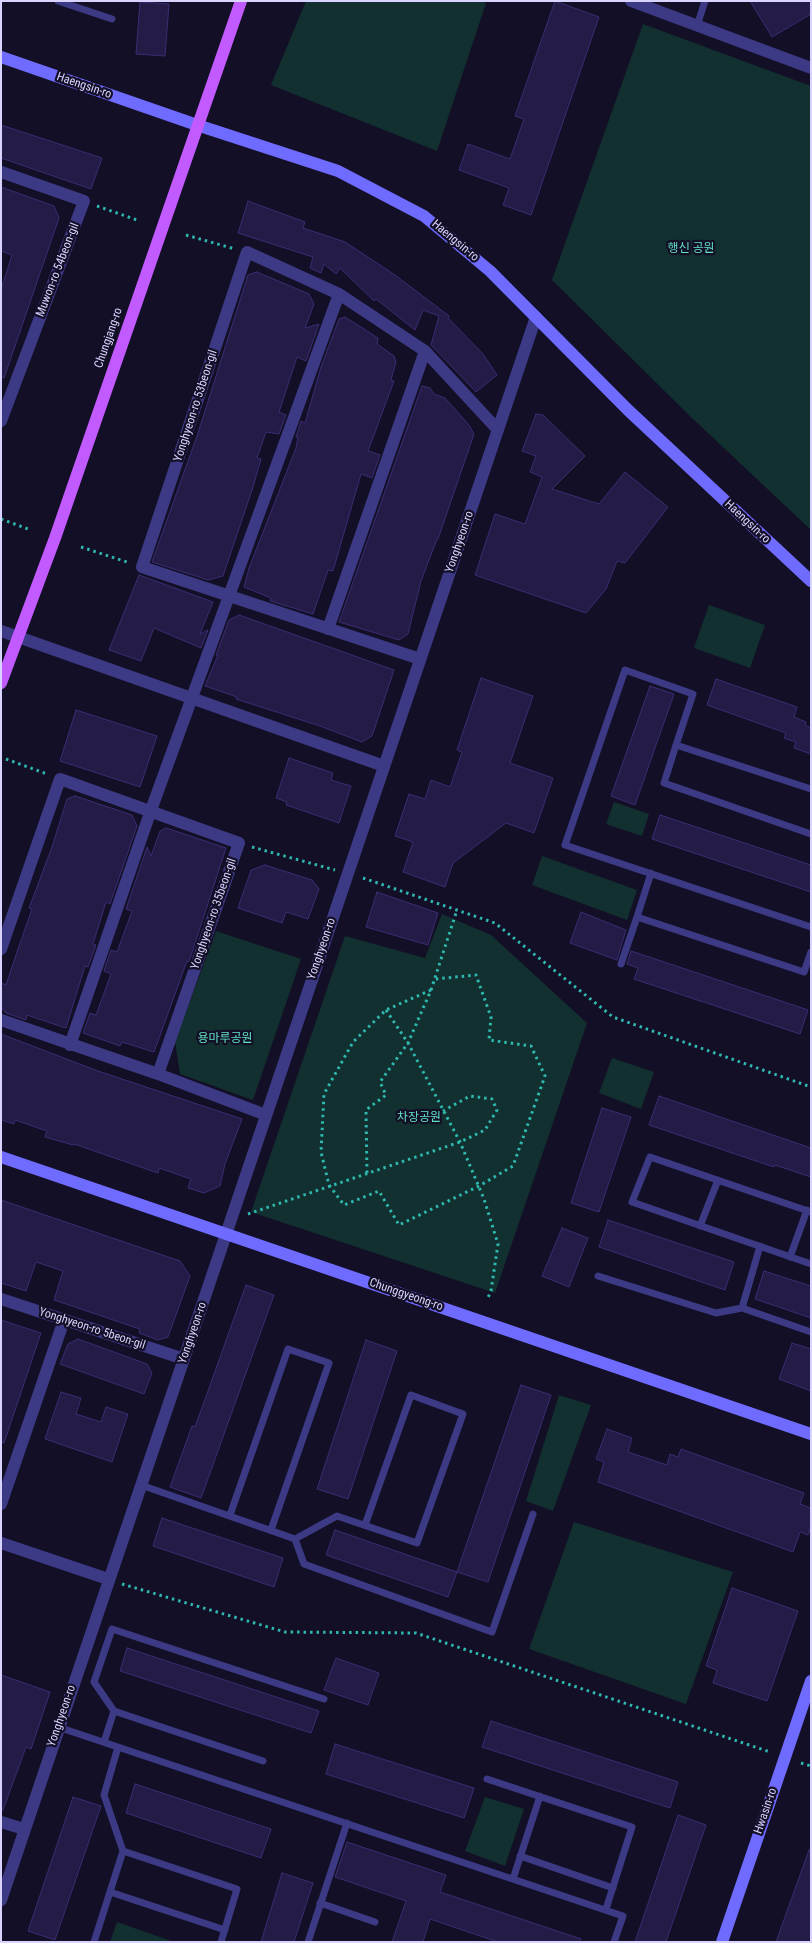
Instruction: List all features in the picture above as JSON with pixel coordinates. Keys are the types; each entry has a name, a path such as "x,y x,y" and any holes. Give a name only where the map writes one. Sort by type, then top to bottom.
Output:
{"main road":[{"name":"Chungjang-ro","path":"1,683 55,538 197,125 242,1"},
{"name":"Haengsin-ro","path":"1,57 197,125 338,171 424,216 490,270 628,410 811,581"},
{"name":"Chunggyeong-ro","path":"1,1157 811,1434"},
{"name":"Hwasin-ro","path":"722,1942 811,1681"}],"street":[{"path":"631,1 811,68"},
{"path":"1,172 84,201"},
{"name":"Muwon-ro 54beon-gil","path":"1,421 84,201"},
{"path":"248,252 339,294 425,351 498,430"},
{"name":"Yonghyeon-ro 53beon-gil","path":"142,567 248,252"},
{"path":"70,1045 191,698 230,596 339,294"},
{"name":"Yonghyeon-ro","path":"1,1900 58,1727 113,1581 141,1485 536,318"},
{"path":"328,629 425,351"},
{"path":"142,567 420,659"},
{"path":"1,631 384,766"},
{"path":"1,949 60,779"},
{"name":"Yonghyeon-ro 35beon-gil","path":"60,779 240,843 158,1074"},
{"path":"1,1020 158,1074 266,1115"},
{"name":"Yonghyeon-ro 5beon-gil","path":"1,1299 184,1360"},
{"path":"1,1504 64,1320"},
{"path":"1,1542 113,1581"},
{"path":"1,1822 24,1829"}],"lane":[{"path":"58,1 112,19"},
{"path":"698,26 705,1"},
{"path":"811,834 664,783 693,694 624,670 565,845 811,927"},
{"path":"676,745 811,789"},
{"path":"621,964 650,873"},
{"path":"637,916 804,972 811,952"},
{"path":"790,1257 809,1211 650,1157 632,1202 700,1226 760,1246 790,1257 811,1264"},
{"path":"700,1226 718,1180"},
{"path":"742,1308 760,1246"},
{"path":"598,1276 716,1314 742,1308 811,1332"},
{"path":"230,1515 288,1349 329,1363 271,1530"},
{"path":"141,1485 295,1539 337,1516 417,1543 463,1414 411,1395 365,1525"},
{"path":"295,1539 304,1564 492,1632 533,1514"},
{"path":"263,1761 114,1710 94,1682 112,1629 324,1699"},
{"path":"104,1742 114,1710"},
{"path":"58,1727 606,1909 623,1916 614,1942"},
{"path":"94,1942 123,1851 104,1795 118,1747"},
{"path":"487,1779 632,1827 606,1909"},
{"path":"513,1878 540,1796"},
{"path":"308,1942 347,1823"},
{"path":"123,1851 237,1889 221,1942"},
{"path":"520,1856 613,1888"},
{"path":"110,1892 224,1930"},
{"path":"320,1903 375,1922"}],"path":[{"path":"84,201 137,220"},
{"path":"186,235 248,252"},
{"path":"1,519 28,529"},
{"path":"81,547 142,567"},
{"path":"6,758 60,779"},
{"path":"240,843 335,870"},
{"path":"363,878 494,923 613,1017 811,1086"},
{"path":"367,1173 366,1110 386,1096 380,1082 408,1043 431,990 457,910"},
{"path":"431,990 386,1010 353,1042 324,1094 321,1152 329,1185 344,1206 379,1191 399,1225 479,1186 513,1166 545,1076 531,1046 489,1040 491,1017 476,975 435,979"},
{"path":"386,1010 408,1043 460,1142 479,1186 498,1244 491,1292 488,1300"},
{"path":"244,1217 251,1212 460,1142 485,1130 497,1110 492,1098 470,1096 443,1111"},
{"path":"113,1581 285,1632 416,1633 770,1752"},
{"path":"801,1763 811,1766"}],"green space":[{"path":"306,1 479,1 486,3 437,151 271,85"},
{"name":"행신 공원","path":"643,24 811,86 811,530 691,417 552,280"},
{"path":"709,605 765,625 750,668 694,648"},
{"path":"614,802 649,814 642,836 606,824"},
{"path":"542,856 637,890 627,920 532,885"},
{"name":"차장공원","path":"442,914 491,935 587,1023 495,1293 251,1212 345,936 425,958"},
{"name":"용마루공원","path":"216,931 301,959 253,1100 180,1074 175,1042"},
{"path":"612,1058 654,1072 641,1109 599,1093"},
{"path":"559,1395 591,1405 553,1511 526,1501"},
{"path":"574,1522 733,1572 686,1704 529,1649"},
{"path":"485,1797 524,1809 505,1866 465,1851"},
{"path":"117,1922 174,1942 110,1942"}],"building":[{"path":"555,1 599,17 531,215 503,205 509,188 459,170 468,144 510,159 524,119 515,116"},
{"path":"750,1 811,1 811,14 772,37"},
{"path":"140,2 169,4 165,56 136,54"},
{"path":"1,125 102,158 91,189 1,158"},
{"path":"1,187 54,206 59,218 4,378 1,377 1,290 12,255 1,251"},
{"path":"248,201 305,222 303,228 345,242 395,275 449,316 448,318 483,354 497,375 476,392 431,345 439,316 423,310 415,330 376,299 374,301 340,268 336,274 324,264 321,273 310,268 313,257 238,233"},
{"path":"257,272 309,294 314,304 305,328 319,324 306,361 297,357 279,412 286,415 279,434 266,432 257,458 261,459 253,487 223,576 208,580 152,562 198,433 248,275"},
{"path":"345,317 378,338 377,344 394,356 396,362 391,380 394,381 368,451 380,455 372,478 361,474 333,571 328,570 313,614 270,601 271,598 244,587 249,568 296,448 298,437 296,437 301,421 305,423 321,367 339,319"},
{"path":"422,386 430,388 434,394 445,398 469,425 474,434 438,539 421,581 408,634 399,640 339,622"},
{"path":"536,414 543,415 585,456 552,489 599,504 625,472 668,507 625,563 617,561 606,589 586,613 475,575 495,514 525,524 542,477 530,472 536,456 522,451"},
{"path":"139,575 213,602 200,634 208,630 201,648 154,628 141,661 109,650"},
{"path":"239,615 394,670 372,736 362,742 320,726 236,699 237,697 205,686 218,655 216,655 229,620"},
{"path":"481,678 533,696 510,763 553,778 534,833 506,823 453,863 445,887 403,872 413,842 395,836 409,794 425,799 431,780 450,787 462,752 457,750"},
{"path":"716,679 797,707 794,717 806,722 805,725 811,728 811,754 794,748 796,742 784,738 786,733 707,705"},
{"path":"650,686 674,694 635,805 611,796"},
{"path":"76,710 157,736 140,787 60,761"},
{"path":"289,758 333,773 331,780 351,786 339,823 286,805 287,802 276,798"},
{"path":"75,796 132,815 137,826 110,904 106,902 93,944 96,945 88,967 85,966 66,1028 27,1015 26,1020 6,1013 1,1007 1,983 6,985 32,909 29,908 52,847 67,799"},
{"path":"660,815 811,865 811,892 652,839"},
{"path":"166,828 226,848 189,962 187,961 154,1052 122,1042 120,1046 83,1033 90,1013 96,1015 111,974 104,971 111,950 117,952 132,911 126,909 147,847 151,856 160,831"},
{"path":"265,865 312,880 319,889 308,919 286,912 282,923 238,908 251,870"},
{"path":"377,892 438,913 428,945 366,927"},
{"path":"581,912 626,930 617,960 570,943"},
{"path":"631,951 808,1010 800,1034 634,979 638,968 627,964"},
{"path":"1,1034 98,1071 242,1119 225,1164 220,1186 204,1193 188,1188 191,1179 159,1168 158,1173 74,1144 45,1137 47,1131 15,1120 14,1124 1,1120"},
{"path":"659,1096 811,1148 811,1177 775,1165 774,1167 649,1125"},
{"path":"602,1108 631,1117 599,1212 571,1203"},
{"path":"1,1200 180,1261 190,1276 168,1337 158,1340 139,1333 140,1329 54,1300 63,1271 36,1262 26,1291 1,1283"},
{"path":"608,1220 734,1262 725,1290 599,1247"},
{"path":"562,1228 588,1238 569,1287 542,1276"},
{"path":"764,1271 811,1286 811,1318 755,1299"},
{"path":"246,1285 274,1295 201,1498 170,1487 192,1426 195,1427"},
{"path":"1,1320 41,1333 4,1443 1,1442"},
{"path":"78,1339 147,1364 152,1373 144,1394 60,1364 68,1344"},
{"path":"366,1340 397,1351 348,1499 317,1489"},
{"path":"792,1343 811,1349 811,1391 779,1379"},
{"path":"521,1385 551,1395 488,1582 457,1572"},
{"path":"61,1392 81,1398 76,1414 101,1422 106,1407 128,1414 112,1462 45,1439"},
{"path":"607,1429 632,1438 628,1452 667,1465 670,1454 678,1457 681,1449 804,1493 800,1504 811,1508 811,1526 808,1535 800,1532 793,1552 598,1482 604,1462 596,1459"},
{"path":"162,1518 283,1558 274,1587 153,1546"},
{"path":"335,1530 457,1572 448,1597 326,1555"},
{"path":"732,1588 798,1611 767,1701 713,1683 717,1670 706,1666"},
{"path":"127,1648 319,1711 311,1733 120,1671"},
{"path":"336,1658 379,1673 368,1705 324,1690"},
{"path":"1,1675 50,1692 31,1749 26,1747 3,1810 1,1810"},
{"path":"491,1721 678,1782 670,1808 482,1747"},
{"path":"335,1744 474,1788 464,1818 326,1774"},
{"path":"135,1784 271,1829 261,1858 126,1813"},
{"path":"73,1797 101,1806 55,1940 28,1931"},
{"path":"678,1815 706,1825 666,1942 635,1942"},
{"path":"347,1842 446,1875 440,1892 581,1939 580,1942 498,1942 430,1919 423,1942 392,1942 406,1901 335,1877"},
{"path":"809,1850 811,1850 811,1942 776,1942"},
{"path":"282,1873 313,1883 294,1942 261,1942"}]}
